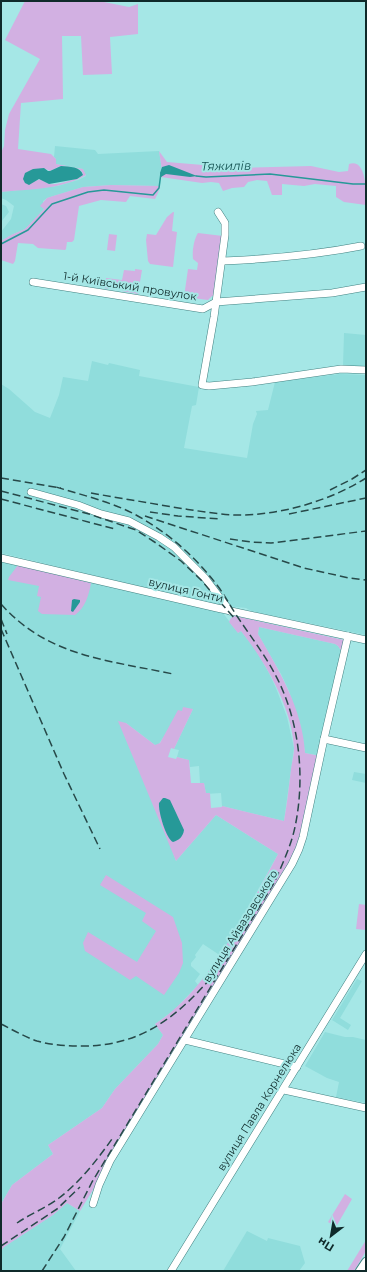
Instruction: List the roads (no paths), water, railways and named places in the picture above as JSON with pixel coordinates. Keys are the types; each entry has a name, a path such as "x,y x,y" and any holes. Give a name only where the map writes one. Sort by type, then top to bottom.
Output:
{"main road":[{"path":"360,1271 366,1262"}],"street":[{"path":"218,212 225,222 226,235 202,385 210,386 252,382 341,369 366,370"},
{"path":"223,261 313,254 361,246"},
{"name":"1-й Київський провулок","path":"32,282 203,309 216,302 332,293 366,287"},
{"path":"203,309 214,317"},
{"path":"31,492 78,505 101,514 129,521 159,537 174,547 205,578 230,611"},
{"name":"вулиця Гонти","path":"1,558 230,611 366,640"},
{"name":"вулиця Айвазовського","path":"94,1204 99,1185 110,1161 292,864 299,849 303,837 348,636"},
{"path":"324,739 366,748"},
{"name":"вулиця Павла Корнелюка","path":"171,1271 284,1090 366,954"},
{"path":"184,1040 297,1067"},
{"path":"284,1090 366,1108"}],"waterway":[{"name":"Тяжилів","path":"1,244 28,230 52,204 88,192 104,190 153,195 159,188 161,173"},
{"name":"Тяжилів","path":"196,176 206,177 270,174 353,184 366,184"}],"railway":[{"path":"330,490 366,470"},
{"path":"1,478 61,488"},
{"path":"91,493 211,513 251,515 303,506 336,494 366,478"},
{"path":"42,1271 64,1237 92,1182 274,883 286,855 295,827 300,790 299,753 292,716 286,699 269,664 217,585 201,566 174,540 143,519 112,504 56,487"},
{"path":"1,491 89,514 136,530 181,561 201,580 235,619"},
{"path":"289,514 366,498"},
{"path":"1,499 115,529"},
{"path":"150,512 220,519"},
{"path":"145,516 304,568 349,578 366,580"},
{"path":"230,539 271,543 366,531"},
{"path":"1,604 19,622 59,646 102,660 173,674"},
{"path":"1,619 7,634"},
{"path":"1,629 64,774 100,849"},
{"path":"1,1024 32,1039 53,1044 80,1046 102,1045 121,1041 139,1035 172,1016 187,1003 215,973"},
{"path":"17,1223 49,1205 67,1192 88,1170 112,1139"},
{"path":"1,1246 57,1209 80,1187"}]}
